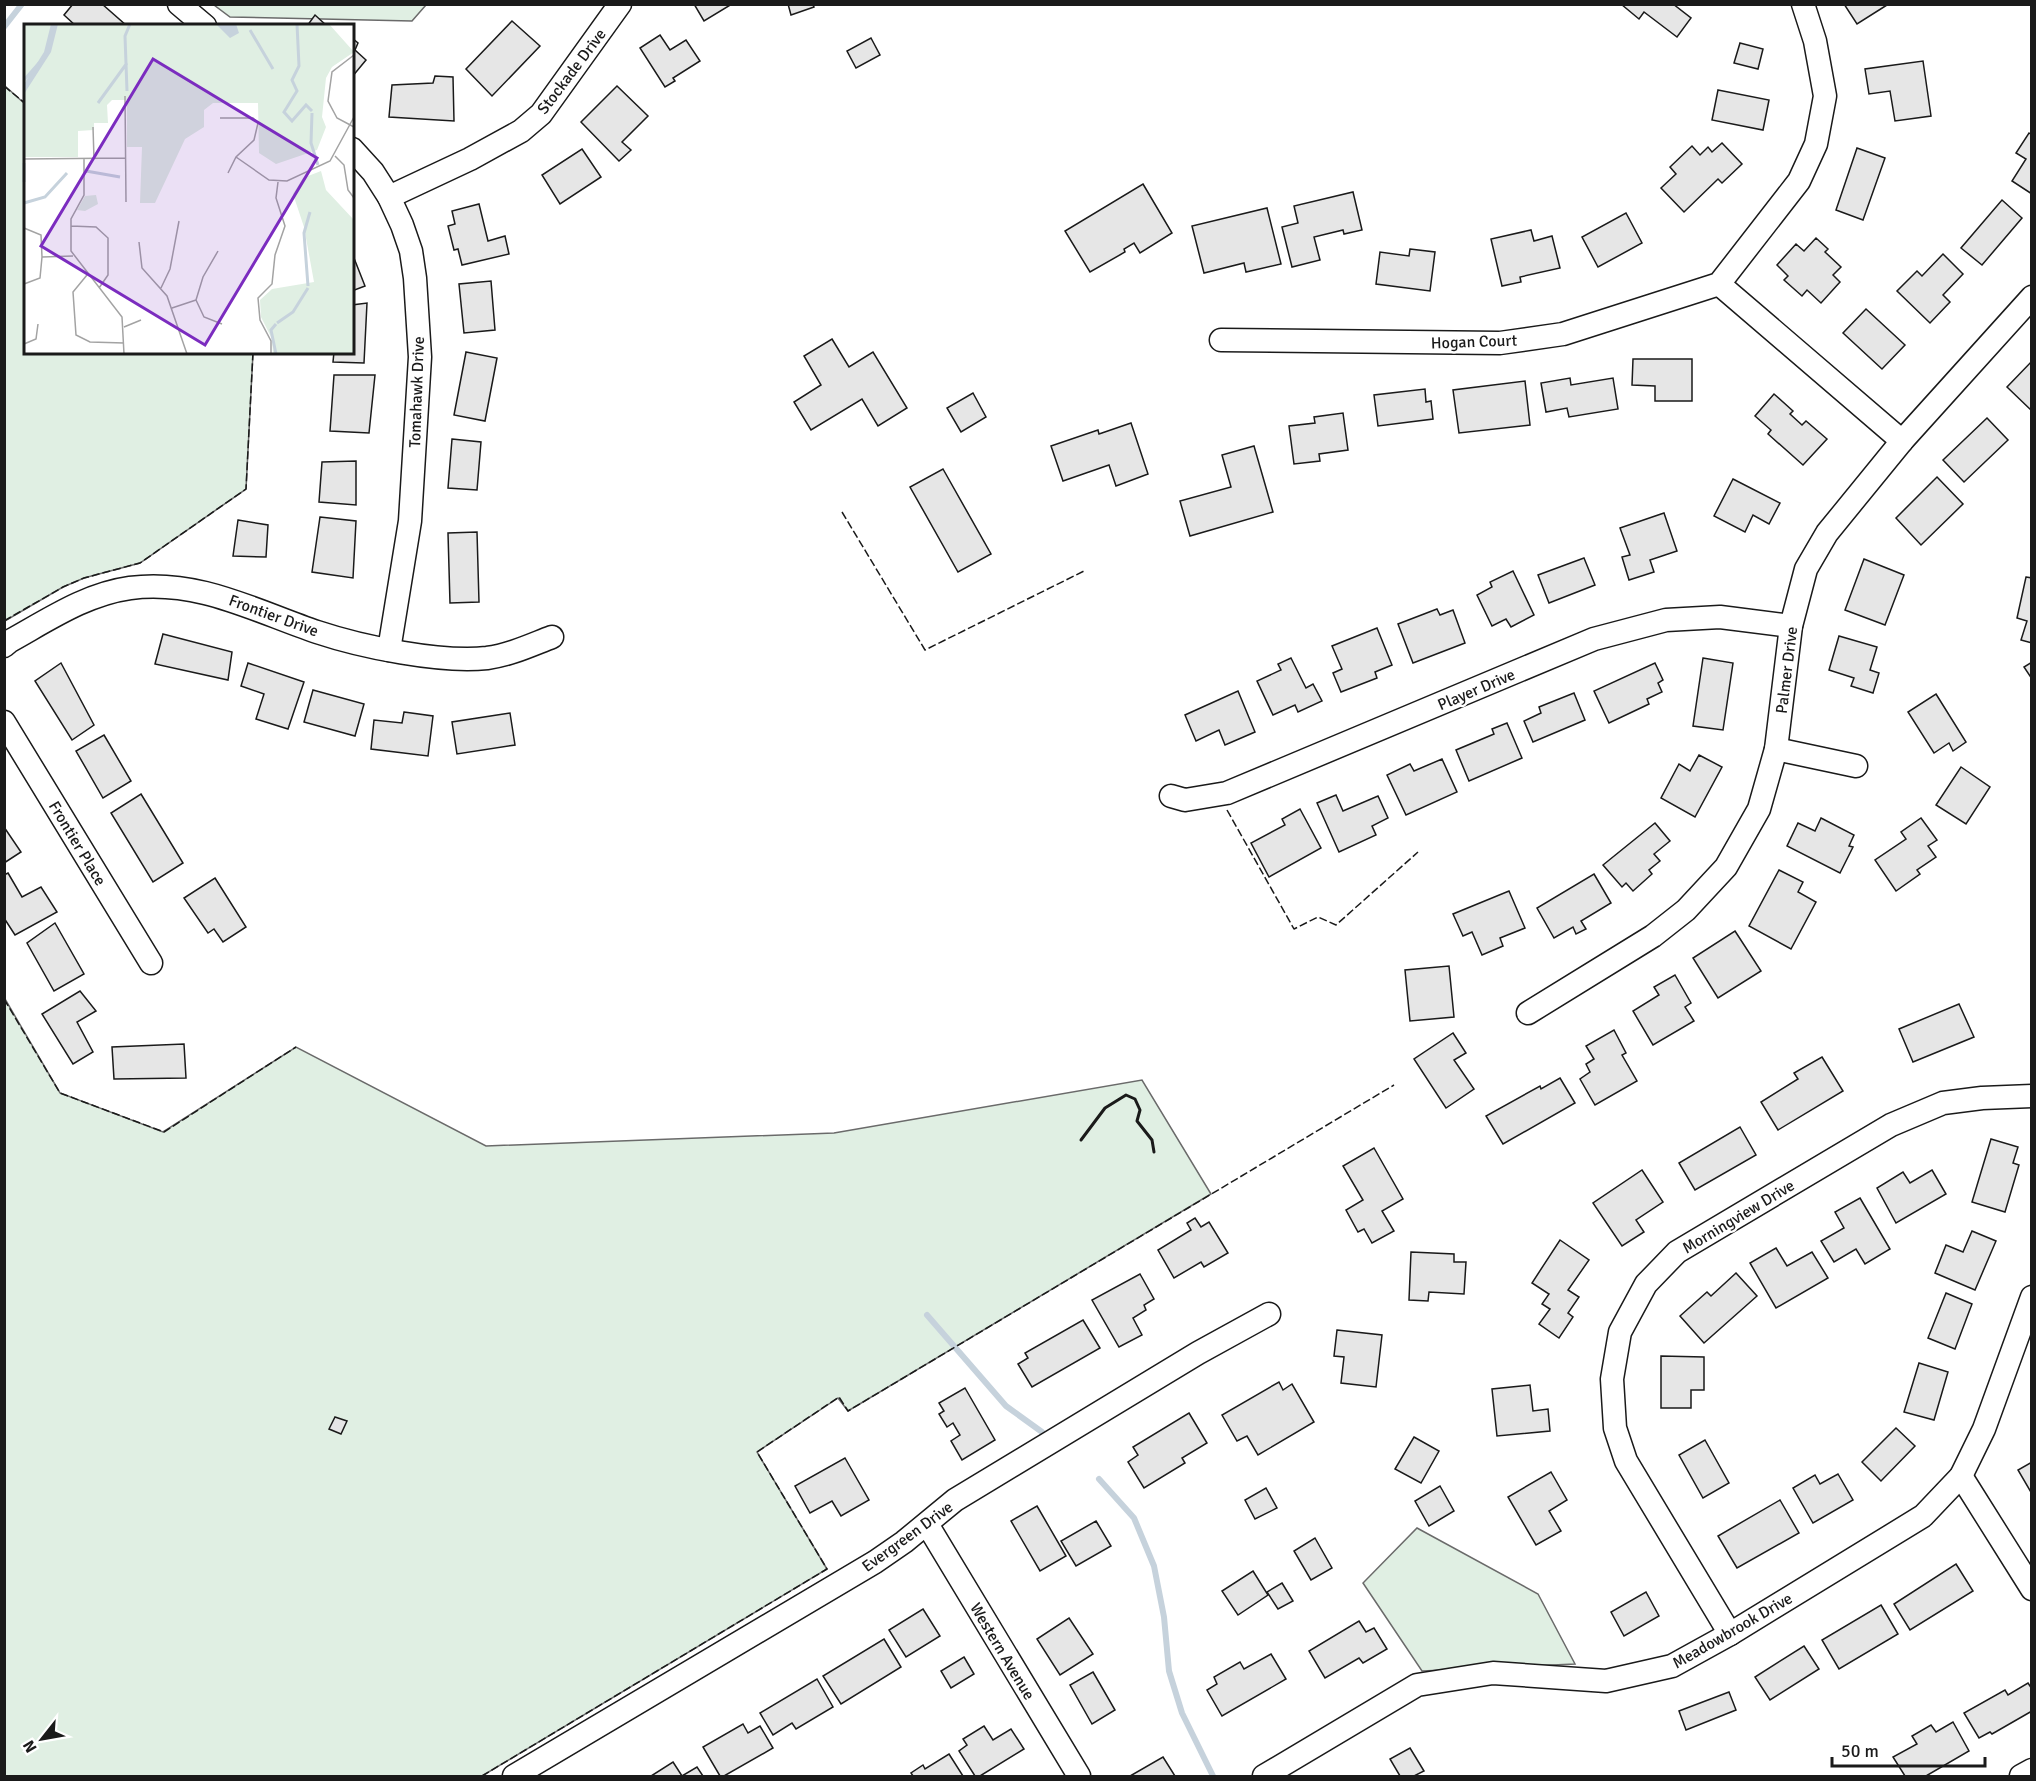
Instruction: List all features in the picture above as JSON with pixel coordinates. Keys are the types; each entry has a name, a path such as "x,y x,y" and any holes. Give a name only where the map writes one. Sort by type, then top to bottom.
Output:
{"street":[{"path":"179,4 203,24"},
{"name":"Stockade Drive","path":"389,197 470,159 522,130 541,114 620,4"},
{"path":"1803,4 1815,41 1825,96 1816,144 1799,182 1719,284 1902,441"},
{"name":"Tomahawk Drive","path":"354,150 373,172 389,197 411,251 415,278 420,357 410,522 389,650"},
{"name":"Hogan Court","path":"1221,340 1500,343 1563,334 1719,284"},
{"name":"Palmer Drive","path":"1528,1013 1653,936 1686,910 1726,867 1759,809 1776,749 1791,626 1806,569 1827,533 1902,441 2031,297"},
{"name":"Frontier Drive","path":"4,646 20,635 87,600 130,588 158,587 184,588 212,593 318,632 389,650 444,657 487,658 518,651 552,637"},
{"name":"Player Drive","path":"1171,796 1185,800 1227,794 1604,636 1666,620 1719,617 1791,626"},
{"name":"Frontier Place","path":"4,722 151,963"},
{"path":"1776,749 1856,765"},
{"name":"Morningview Drive","path":"1730,1634 1626,1461 1615,1428 1612,1379 1620,1332 1646,1284 1677,1252 1891,1125 1942,1103 1982,1098 2031,1096"},
{"name":"Meadowbrook Drive","path":"1264,1776 1417,1685 1493,1673 1606,1681 1672,1666 1730,1634 1923,1516 1961,1476 1984,1429 2031,1297"},
{"name":"Evergreen Drive","path":"514,1776 875,1562 927,1524 955,1500 1198,1353 1269,1314"},
{"path":"1961,1476 2031,1589"},
{"name":"Western Avenue","path":"927,1524 1075,1775"},
{"path":"2021,1776 2031,1770"}],"green space":[{"path":"214,5 426,5 412,21 230,17"},
{"path":"5,86 24,103 24,354 253,354 246,489 140,563 84,578 63,587 5,621"},
{"path":"5,999 60,1093 163,1132 296,1047 486,1146 834,1133 1142,1080 1211,1194 848,1411 838,1398 757,1452 827,1569 482,1776 5,1776"},
{"path":"1417,1528 1538,1594 1575,1664 1422,1671 1363,1583"}],"building":[{"path":"73,4 102,4 125,24 74,24 64,15"},
{"path":"694,4 732,4 704,21"},
{"path":"788,4 813,4 814,7 791,15"},
{"path":"1621,4 1673,4 1691,18 1677,37 1644,12 1639,19"},
{"path":"1844,4 1887,4 1887,5 1857,24"},
{"path":"315,15 325,24 308,24"},
{"path":"512,21 540,46 492,96 466,69"},
{"path":"660,35 670,50 686,40 700,61 673,78 675,81 665,87 640,48"},
{"path":"871,38 880,55 856,68 847,51"},
{"path":"354,40 358,43 355,50 366,60 354,75"},
{"path":"1740,43 1763,49 1758,69 1734,63"},
{"path":"1923,61 1931,116 1895,121 1890,91 1869,94 1865,69"},
{"path":"435,76 453,77 454,121 389,117 392,85 433,83"},
{"path":"617,86 648,116 622,142 631,150 619,161 581,122"},
{"path":"1718,90 1769,100 1763,130 1712,120"},
{"path":"2029,133 2032,135 2032,194 2012,181 2026,159 2016,153"},
{"path":"1722,143 1742,164 1722,183 1718,179 1684,212 1661,188 1676,174 1670,167 1692,146 1700,155 1708,147 1712,152"},
{"path":"1857,148 1885,158 1863,220 1836,210"},
{"path":"582,149 601,177 560,204 542,175"},
{"path":"1143,184 1172,233 1140,253 1134,243 1124,249 1125,252 1090,272 1065,231"},
{"path":"1353,192 1362,230 1344,234 1343,230 1314,237 1320,260 1292,267 1282,227 1298,223 1294,206"},
{"path":"2002,200 2022,218 1982,265 1961,248"},
{"path":"479,204 488,241 505,236 509,254 462,265 458,249 454,250 448,226 455,224 452,211"},
{"path":"1267,208 1281,264 1246,272 1244,263 1204,273 1192,226"},
{"path":"1626,213 1642,243 1598,267 1582,237"},
{"path":"1531,230 1534,241 1552,236 1560,268 1520,277 1521,282 1502,286 1491,239"},
{"path":"1816,238 1828,249 1825,252 1841,267 1833,275 1840,282 1821,303 1807,290 1802,296 1784,280 1788,276 1777,265 1796,244 1804,251"},
{"path":"1410,249 1435,252 1430,291 1376,284 1380,252 1409,256"},
{"path":"1943,254 1963,274 1943,295 1950,302 1930,323 1897,291 1917,271 1922,276"},
{"path":"354,258 365,286 354,290"},
{"path":"491,281 495,330 464,333 459,284"},
{"path":"367,303 364,363 333,362 334,354 354,354 354,305"},
{"path":"1866,309 1905,345 1882,369 1843,333"},
{"path":"832,339 849,367 873,352 907,408 878,426 862,399 811,430 794,402 821,385 804,356"},
{"path":"466,352 497,358 485,421 454,415"},
{"path":"1633,359 1692,359 1692,401 1655,401 1655,386 1632,385"},
{"path":"2032,361 2032,411 2007,387"},
{"path":"334,375 375,375 369,433 330,431"},
{"path":"1570,378 1571,385 1613,378 1618,409 1569,417 1567,408 1546,412 1541,383"},
{"path":"1525,381 1530,425 1459,433 1453,390"},
{"path":"1425,389 1426,402 1431,401 1433,419 1378,426 1374,395"},
{"path":"973,393 986,417 961,432 947,408"},
{"path":"1774,394 1793,411 1790,414 1802,425 1806,421 1827,439 1803,465 1768,434 1771,430 1755,416"},
{"path":"1343,413 1348,450 1319,454 1320,461 1294,464 1289,426 1315,423 1314,417"},
{"path":"1987,418 2008,440 1964,482 1943,460"},
{"path":"1131,423 1148,474 1116,486 1109,465 1063,481 1051,446 1098,430 1099,434"},
{"path":"452,439 481,442 477,490 448,488"},
{"path":"1254,446 1273,512 1190,536 1180,501 1231,487 1222,455"},
{"path":"356,461 356,505 319,502 322,462"},
{"path":"943,469 991,554 958,572 910,487"},
{"path":"1937,477 1963,504 1921,545 1896,518"},
{"path":"1733,479 1780,503 1769,524 1753,515 1745,532 1714,516"},
{"path":"1664,513 1677,551 1650,560 1654,572 1629,580 1622,557 1630,555 1620,528"},
{"path":"320,517 356,521 353,578 312,572"},
{"path":"238,520 268,525 266,557 233,556"},
{"path":"477,532 479,602 450,603 448,533"},
{"path":"1584,558 1595,585 1549,603 1538,575"},
{"path":"1864,559 1904,575 1885,625 1845,610"},
{"path":"1513,571 1534,615 1511,627 1506,619 1492,626 1477,595 1492,587 1490,582"},
{"path":"2026,577 2032,578 2032,643 2021,640 2027,621 2017,618"},
{"path":"1437,609 1440,615 1453,610 1465,643 1413,663 1398,624"},
{"path":"1377,628 1392,665 1375,672 1377,678 1341,692 1333,673 1342,669 1332,646"},
{"path":"163,634 232,652 228,680 155,664"},
{"path":"1839,636 1877,647 1870,670 1879,673 1873,693 1851,686 1854,678 1829,670"},
{"path":"1291,658 1306,688 1313,684 1322,701 1298,712 1295,705 1273,715 1257,681 1281,670 1278,664"},
{"path":"1703,658 1733,663 1723,730 1693,726"},
{"path":"2032,662 2032,679 2024,667"},
{"path":"61,663 94,725 72,740 35,681"},
{"path":"248,663 304,682 288,729 256,719 264,694 241,686"},
{"path":"1655,663 1663,680 1658,683 1662,692 1647,699 1649,704 1609,723 1594,691"},
{"path":"313,690 364,704 355,736 304,722"},
{"path":"1238,691 1255,732 1225,745 1219,730 1196,741 1185,715"},
{"path":"1574,693 1585,720 1533,742 1524,721 1541,713 1539,707"},
{"path":"1936,694 1966,742 1953,751 1949,743 1934,753 1908,712"},
{"path":"404,712 433,716 428,756 371,749 374,720 402,723"},
{"path":"510,713 515,745 457,754 452,722"},
{"path":"1507,723 1522,758 1469,781 1456,750 1494,734 1492,729"},
{"path":"104,735 131,781 103,798 76,751"},
{"path":"1699,755 1722,767 1695,817 1661,798 1679,764 1690,771"},
{"path":"1442,759 1457,792 1406,815 1387,775 1410,764 1414,771"},
{"path":"1961,767 1990,787 1966,824 1936,805"},
{"path":"141,794 183,863 153,882 111,813"},
{"path":"1336,795 1343,811 1378,796 1388,818 1372,826 1376,835 1339,852 1317,803"},
{"path":"1300,809 1321,848 1269,877 1251,843 1285,825 1282,819"},
{"path":"1821,818 1854,835 1849,846 1853,847 1840,873 1787,846 1798,823 1815,831"},
{"path":"1921,818 1937,840 1928,846 1936,857 1917,870 1920,874 1896,891 1875,860 1906,839 1901,832"},
{"path":"1655,823 1670,841 1654,854 1660,861 1649,870 1652,874 1633,891 1626,883 1622,887 1603,865"},
{"path":"4,827 21,852 4,863"},
{"path":"1779,870 1803,882 1798,892 1816,902 1791,949 1749,926"},
{"path":"8,873 22,897 41,887 57,912 15,935 4,918 4,875"},
{"path":"1594,874 1611,903 1581,921 1586,929 1576,934 1573,927 1554,938 1537,908"},
{"path":"215,878 246,927 223,942 214,929 208,933 184,898"},
{"path":"1509,891 1525,928 1500,938 1503,946 1482,955 1472,932 1463,936 1453,914"},
{"path":"55,923 84,974 54,991 27,943"},
{"path":"1735,931 1761,971 1718,998 1693,958"},
{"path":"1449,966 1454,1017 1410,1021 1405,970"},
{"path":"1675,975 1691,1003 1685,1007 1694,1021 1653,1045 1633,1011 1659,995 1654,987"},
{"path":"80,991 96,1011 77,1022 93,1052 73,1064 42,1014"},
{"path":"1959,1004 1974,1037 1913,1062 1899,1029"},
{"path":"1614,1030 1626,1053 1622,1055 1637,1081 1595,1105 1580,1079 1590,1072 1586,1064 1594,1059 1586,1046"},
{"path":"1453,1033 1466,1053 1454,1060 1474,1089 1446,1108 1414,1059"},
{"path":"184,1044 186,1078 114,1079 112,1047"},
{"path":"1822,1057 1843,1091 1778,1130 1761,1102 1798,1079 1794,1073"},
{"path":"1560,1078 1575,1103 1503,1144 1486,1116 1540,1086 1541,1089"},
{"path":"1740,1127 1756,1155 1695,1190 1679,1163"},
{"path":"1991,1139 2018,1147 2013,1163 2019,1165 2005,1212 1972,1202"},
{"path":"1374,1148 1403,1199 1382,1211 1394,1231 1372,1243 1364,1229 1358,1232 1346,1210 1363,1200 1343,1166"},
{"path":"1642,1170 1663,1202 1636,1220 1644,1232 1622,1246 1593,1203"},
{"path":"1932,1170 1946,1194 1896,1223 1877,1188 1903,1172 1910,1183"},
{"path":"1860,1198 1890,1249 1865,1264 1856,1249 1834,1262 1821,1241 1844,1228 1835,1212"},
{"path":"1195,1218 1201,1227 1209,1222 1228,1253 1204,1267 1201,1262 1174,1278 1158,1250 1191,1230 1187,1223"},
{"path":"1972,1231 1996,1241 1975,1290 1935,1273 1946,1245 1963,1252"},
{"path":"1560,1240 1589,1260 1568,1290 1579,1297 1568,1313 1573,1317 1559,1338 1539,1324 1550,1309 1542,1304 1549,1294 1532,1283"},
{"path":"1776,1248 1787,1266 1812,1252 1828,1278 1776,1308 1750,1263"},
{"path":"1411,1252 1454,1254 1454,1262 1466,1262 1464,1294 1429,1292 1428,1301 1409,1300"},
{"path":"1736,1273 1757,1296 1704,1343 1680,1316 1707,1292 1711,1296"},
{"path":"1140,1274 1154,1299 1144,1305 1146,1310 1133,1318 1142,1335 1119,1347 1092,1300"},
{"path":"1946,1293 1972,1304 1955,1349 1928,1338"},
{"path":"1083,1320 1100,1348 1032,1387 1018,1364 1028,1358 1025,1353"},
{"path":"1337,1330 1382,1335 1376,1387 1341,1383 1344,1357 1334,1356"},
{"path":"1661,1356 1704,1357 1704,1390 1691,1390 1691,1408 1661,1408"},
{"path":"1919,1363 1948,1372 1934,1420 1904,1412"},
{"path":"1279,1382 1283,1390 1292,1384 1314,1422 1258,1455 1247,1436 1237,1441 1222,1415"},
{"path":"1530,1385 1533,1411 1548,1409 1550,1431 1497,1436 1492,1389"},
{"path":"965,1388 995,1440 962,1460 951,1441 960,1435 953,1423 947,1427 939,1414 944,1411 939,1403"},
{"path":"1189,1413 1207,1443 1182,1458 1185,1463 1144,1488 1128,1462 1138,1455 1133,1447"},
{"path":"335,1417 347,1421 341,1434 329,1429"},
{"path":"1896,1428 1915,1446 1881,1481 1862,1462"},
{"path":"1414,1437 1439,1451 1421,1483 1395,1469"},
{"path":"1705,1440 1729,1483 1703,1498 1679,1455"},
{"path":"845,1458 869,1500 841,1516 832,1501 810,1513 795,1486"},
{"path":"2032,1462 2032,1494 2018,1470"},
{"path":"1551,1472 1567,1500 1549,1511 1561,1531 1536,1545 1508,1497"},
{"path":"1838,1474 1853,1500 1813,1523 1793,1488 1815,1475 1820,1484"},
{"path":"1440,1486 1454,1511 1429,1526 1415,1501"},
{"path":"1266,1488 1277,1508 1255,1519 1245,1500"},
{"path":"1780,1500 1799,1533 1737,1568 1718,1536"},
{"path":"1037,1506 1066,1556 1040,1571 1011,1521"},
{"path":"1096,1521 1111,1546 1076,1566 1061,1541"},
{"path":"1315,1538 1332,1568 1311,1580 1294,1551"},
{"path":"1956,1564 1973,1591 1910,1630 1894,1604"},
{"path":"1253,1571 1268,1595 1238,1615 1222,1591"},
{"path":"1282,1583 1293,1601 1278,1609 1267,1592"},
{"path":"1646,1592 1659,1616 1624,1636 1611,1612"},
{"path":"1881,1605 1898,1634 1839,1669 1822,1640"},
{"path":"923,1609 940,1636 906,1657 889,1630"},
{"path":"1069,1618 1093,1654 1060,1675 1037,1639"},
{"path":"1359,1621 1366,1632 1374,1628 1387,1649 1363,1663 1359,1658 1325,1678 1309,1651"},
{"path":"884,1639 901,1667 841,1704 823,1676"},
{"path":"1804,1646 1819,1669 1770,1700 1755,1677"},
{"path":"1271,1654 1286,1679 1222,1716 1207,1690 1217,1684 1214,1677 1240,1662 1244,1669"},
{"path":"964,1657 974,1674 951,1688 941,1671"},
{"path":"1093,1672 1115,1710 1092,1724 1070,1685"},
{"path":"817,1679 833,1707 796,1729 792,1723 773,1735 760,1713"},
{"path":"2028,1683 2032,1689 2032,1711 1992,1734 1990,1732 1979,1738 1964,1713 2005,1690 2008,1695"},
{"path":"1729,1692 1736,1710 1686,1730 1679,1711"},
{"path":"1953,1722 1969,1751 1926,1776 1905,1776 1893,1757 1917,1744 1912,1736 1931,1725 1936,1732"},
{"path":"743,1724 748,1733 760,1726 773,1748 724,1776 720,1776 703,1747"},
{"path":"984,1726 993,1740 1011,1729 1024,1749 980,1776 975,1776 959,1751 967,1745 963,1739"},
{"path":"1410,1748 1424,1771 1414,1776 1400,1776 1390,1759"},
{"path":"949,1754 963,1776 913,1776 911,1773 923,1765 925,1769"},
{"path":"1163,1757 1175,1776 1130,1776"},
{"path":"673,1762 682,1776 651,1776"},
{"path":"697,1767 703,1776 682,1776"}],"waterway":[{"path":"4,27 22,4"},
{"path":"927,1315 1006,1406 1042,1432"},
{"path":"1099,1479 1134,1518 1154,1566 1164,1617 1169,1671 1182,1713 1213,1776"}],"fence":[{"path":"4,86 24,102"},
{"path":"4,621 63,587 84,578 140,563 246,489 253,354"},
{"path":"842,512 925,650 1084,571"},
{"path":"1227,810 1294,929 1318,917 1336,925 1418,852"},
{"path":"4,999 60,1093 164,1132 296,1047"},
{"path":"482,1776 827,1569 757,1452 839,1397 848,1411 1394,1085"}],"wall":[{"path":"1081,1140 1105,1108 1126,1095 1135,1099 1140,1110 1137,1121 1152,1140 1154,1152"}]}
